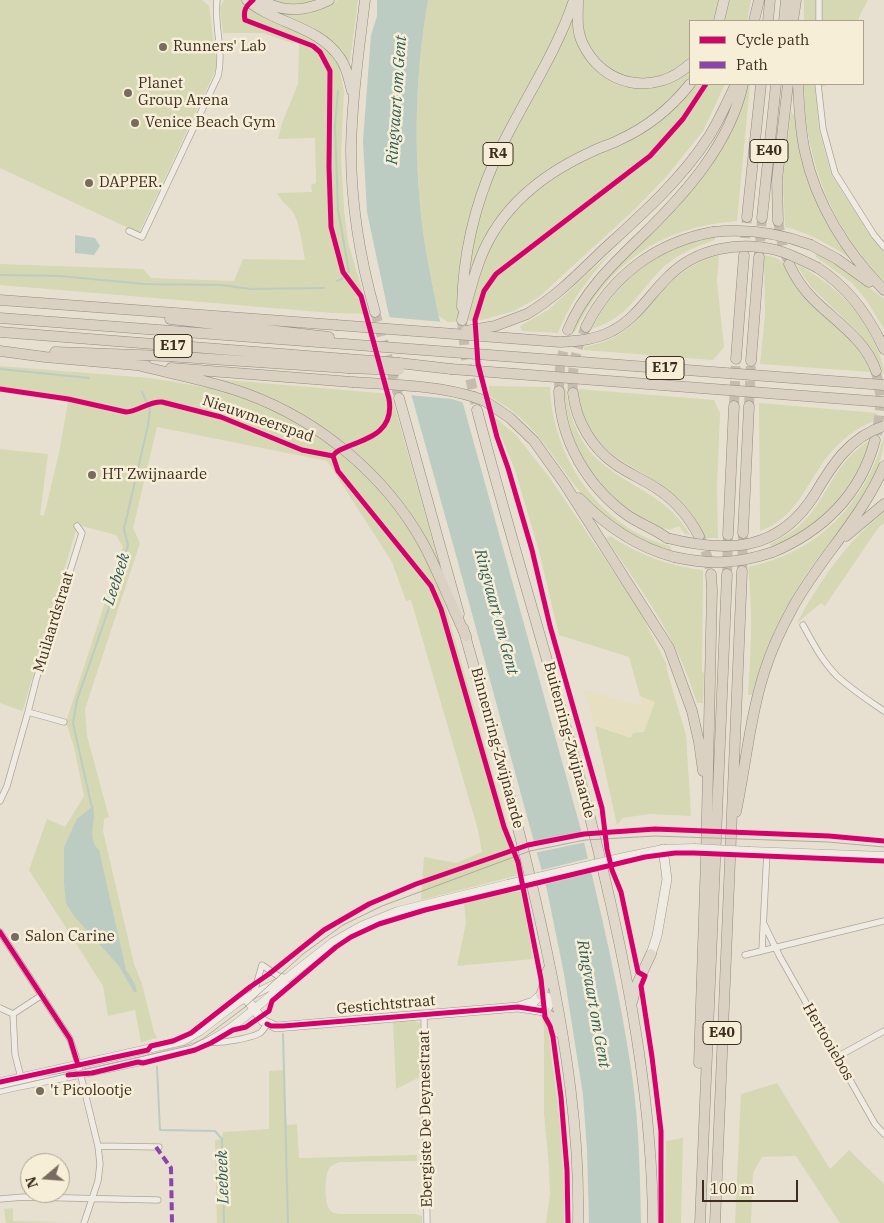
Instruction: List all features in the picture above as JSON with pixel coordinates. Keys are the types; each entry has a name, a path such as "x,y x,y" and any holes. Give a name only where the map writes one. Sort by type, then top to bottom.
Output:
{"highway":[{"path":"248,0 280,8 298,9 310,8 329,0"},
{"path":"365,0 354,97 351,150 360,254 375,312"},
{"name":"R4","path":"574,0 552,56 496,158 484,186 469,239 462,288 462,320 477,268 484,251 500,221 524,193 554,171 649,124 664,113 689,85"},
{"path":"578,0 581,40 592,59 607,73 630,82 649,83 667,79 689,65"},
{"path":"713,20 717,0"},
{"path":"719,20 724,0"},
{"path":"754,20 759,0"},
{"path":"768,20 770,0"},
{"path":"784,20 786,0"},
{"path":"793,20 797,0"},
{"path":"797,0 797,20"},
{"path":"263,4 314,34 334,49 344,64 354,97"},
{"path":"437,333 495,326 527,314 544,304 641,215 674,181 708,138 735,85"},
{"path":"568,330 580,306 600,278 674,202 703,168 728,126 743,85"},
{"name":"E40","path":"747,217 761,85"},
{"name":"E40","path":"762,218 776,85"},
{"path":"778,221 777,180 788,85"},
{"path":"798,85 805,153 816,189 834,225 852,253 884,292"},
{"path":"586,327 616,282 638,263 676,242 713,232 757,230 777,233 811,245 837,258 884,292"},
{"name":"E17","path":"0,300 560,342 587,339 612,331 634,315 670,275 687,262 706,252 732,247 755,247 778,250 818,268 841,286 871,323 884,349"},
{"path":"736,359 744,255"},
{"path":"751,360 759,257"},
{"path":"789,264 806,291 863,348 876,371"},
{"name":"E17","path":"105,308 175,320 371,346 884,385"},
{"name":"E17","path":"0,318 340,342"},
{"name":"E17","path":"0,332 347,363 399,370 451,369 884,402"},
{"name":"E17","path":"0,352 347,363"},
{"name":"E17","path":"11,352 45,358 454,391 474,397 497,408 534,441 564,483"},
{"path":"141,366 248,394 275,406 330,439 352,457 402,509 431,558 466,636"},
{"path":"559,391 561,413 570,444 594,485 628,516 667,538 703,546 730,546 756,542 782,530 802,512 828,471 845,450 866,434 884,426"},
{"path":"573,393 574,402 584,430 596,447 615,464 667,496 685,513 699,536"},
{"name":"Binnenring-Zwijnaarde","path":"399,398 527,861 550,967 563,1039 574,1130 577,1164 578,1223"},
{"path":"728,535 734,406"},
{"path":"743,533 748,406"},
{"name":"Buitenring-Zwijnaarde","path":"477,410 592,823 616,929 631,1004 648,1118 653,1191 653,1223"},
{"path":"564,483 590,510 616,531 655,552 714,563 734,562 773,552 806,536 834,514 856,485 865,469 876,440"},
{"path":"730,842 744,776 754,708 764,670 794,605 806,585 869,497 884,466"},
{"path":"564,483 669,648 679,674 692,711 699,742 703,773 706,859"},
{"path":"836,544 884,504"},
{"name":"E40","path":"715,1223 742,571"},
{"path":"702,1162 698,1102 706,859 711,574"},
{"name":"E40","path":"700,1223 727,574"},
{"path":"631,1004 637,984 651,954"},
{"path":"541,995 550,967"},
{"path":"544,1011 552,1018 556,1030 563,1039"}],"main road":[{"path":"651,954 657,936 668,879 663,849"},
{"path":"541,995 547,997 549,1002 548,1008 544,1011"},
{"name":"Gestichtstraat","path":"518,1007 533,1002 541,995"},
{"path":"250,997 253,1009 267,1024"},
{"name":"Gestichtstraat","path":"267,1024 283,1026 518,1007 544,1011"}],"street":[{"path":"129,231 142,237 218,76 220,51 217,0"},
{"path":"819,0 819,20"},
{"path":"818,85 823,129 835,172 874,235 884,246"},
{"name":"Muilaardstraat","path":"0,801 36,680 85,533 77,526"},
{"path":"803,625 818,653 837,675 884,711"},
{"path":"28,712 64,722"},
{"path":"0,1090 183,1041 200,1031 231,1006 288,978 333,942 354,929 376,918 398,911 663,849 694,848 884,856"},
{"path":"762,950 767,851"},
{"path":"745,956 762,950 884,921"},
{"name":"Hertooiebos","path":"764,924 780,957 875,1124 884,1134"},
{"path":"0,932 70,1039 79,1069 98,1146 100,1164 98,1182 84,1223"},
{"path":"250,997 262,964 278,976 288,978"},
{"path":"0,1082 79,1069 92,1073 186,1050 217,1036 286,983 288,978"},
{"path":"13,1014 42,995"},
{"path":"0,1008 13,1014"},
{"path":"13,1014 15,1054 21,1078"},
{"name":"Ebergiste De Deynestraat","path":"424,1014 427,1223"},
{"path":"209,1041 218,1043 257,1034 267,1024"},
{"path":"837,1057 884,1031"},
{"path":"98,1146 159,1147"},
{"path":"0,1199 74,1197 158,1200"}],"shaded area":[{"path":"583,689 642,706 640,696 655,702 644,733 631,738 595,726"}],"green space":[{"path":"0,0 202,0 209,6 217,67 139,233 0,168"},
{"path":"224,0 243,0 268,18 317,43 330,53 339,67 344,91 341,155 344,210 348,242 369,314 332,313 0,285 0,264 143,269 151,278 234,281 243,259 305,260 297,220 277,193 312,192 311,185 316,183 315,138 278,139 282,123 298,84 299,44 263,33 223,33 220,7"},
{"path":"271,0 318,0 294,4"},
{"path":"338,0 358,0 349,69 344,56 274,12 305,13 323,8"},
{"path":"428,0 751,0 747,20 689,20 689,85 725,85 703,131 667,176 636,208 539,297 514,311 482,320 448,322 439,316 425,245 418,184 417,122 423,30"},
{"path":"804,0 868,0 858,20 804,20"},
{"path":"748,85 750,85 737,221 684,231 640,253 620,268 603,286 575,332 573,332 592,295 733,128 746,95"},
{"path":"804,85 826,85 815,89 819,130 831,174 871,237 884,252 884,281 860,253 830,205 812,152 805,110"},
{"path":"791,111 796,119 802,154 853,261 821,241 785,227 783,180"},
{"path":"714,237 715,240 684,253 667,264 617,317 592,329 614,295 642,268 658,257 676,249"},
{"path":"616,248 583,288 569,309 558,333 522,331 520,326 548,310"},
{"path":"816,252 847,270 884,299 884,329 867,301 852,283 816,257"},
{"path":"719,255 717,281 724,347 713,360 584,350 584,347 607,340 628,328 680,274 692,266"},
{"path":"764,255 777,258 782,262 789,273 851,339 864,355 872,372 760,364 765,315"},
{"path":"796,264 821,279 843,297 861,318 875,344 882,362 884,374 872,350 858,332 811,287"},
{"path":"0,366 150,378 210,388 215,379 391,394 443,577 439,590 446,608 523,874 421,900 424,857 456,863 482,852 478,830 411,600 406,601 392,562 327,461 157,427 133,528 140,543 85,709 87,736 109,817 104,819 103,831 134,964 142,984 157,1038 141,1042 135,1010 108,1016 103,986 29,870 47,819 65,827 84,796 74,747 66,722 123,547 116,535 74,524 76,530 22,711 0,703 0,449 48,454 40,515 44,516 59,453 68,402 0,392"},
{"path":"489,386 550,387 553,413 560,439 570,463 584,486 602,506 622,523 645,537 670,546 672,551 634,536 592,504 576,487 533,430 515,413 488,395"},
{"path":"564,388 566,388 573,421 588,449 616,474 662,503 682,522 690,535 685,534 679,526 670,530 665,528 664,530 642,518 606,491 582,456 573,435 567,413"},
{"path":"578,389 714,400 720,413 717,487 718,538 705,538 693,516 677,497 601,445 591,431 583,413"},
{"path":"759,403 877,413 876,420 854,432 835,448 790,511 772,526 760,531"},
{"path":"492,415 516,435 550,478 639,610 666,663 686,735 691,816 649,814 623,818 617,825 595,726 631,738 633,733 644,732 655,702 640,696 629,657 559,635 539,551 515,470"},
{"path":"884,437 881,456 864,494 792,597 766,652 752,695 748,695 751,599 748,567 773,560 796,550 835,522 851,504 864,484 876,461"},
{"path":"872,439 862,467 843,498 803,533 771,548 770,544 800,525 818,503 839,469 858,448"},
{"path":"884,512 884,523 879,527 825,606 821,603 797,623 835,563 858,536"},
{"path":"610,536 632,549 655,559 678,566 703,570 703,703 697,703 685,669 669,635 643,592 606,538"},
{"path":"522,891 533,959 457,966 466,923 464,903"},
{"path":"542,1016 547,1026 549,1037 560,1121 564,1182 564,1223 546,1223 550,1195 544,1113 544,1027"},
{"path":"413,1020 421,1024 420,1077 396,1089 393,1021"},
{"path":"283,1070 287,1125 297,1124 299,1158 417,1155 417,1161 340,1162 330,1167 326,1182 326,1196 330,1210 340,1214 415,1214 422,1216 422,1223 217,1223 215,1140 222,1139 223,1132 269,1129 269,1071"},
{"path":"777,1083 830,1169 849,1150 884,1184 884,1223 840,1223 796,1156 762,1157 753,1173 751,1223 735,1223 741,1094"},
{"path":"683,1138 681,1223 665,1223 666,1141"},
{"path":"13,1208 13,1221 74,1222 6,1223 4,1209"}],"water":[{"name":"Ringvaart om Gent","path":"377,0 428,0 420,61 417,122 418,184 427,254 439,317 581,830 603,921 622,1014 634,1093 639,1149 641,1223 589,1223 583,1095 564,974 547,890 388,311 367,212 363,141 371,35 377,16"},
{"path":"75,235 95,238 100,246 94,255 75,253"},
{"path":"93,806 93,840 99,850 126,970 135,984 137,992 134,992 119,966 74,916 66,903 64,847 77,819"}],"pier":[{"path":"387,317 443,322 465,403 452,399 408,395"},
{"path":"584,833 586,842 534,853 531,843"},
{"path":"590,858 594,872 542,885 538,871"}],"waterway":[{"path":"338,91 335,126 338,210 349,272"},
{"name":"Leebeek","path":"0,275 60,276 144,284 221,285 251,289 324,288"},
{"path":"337,281 343,278"},
{"name":"Leebeek","path":"0,369 89,378"},
{"name":"Leebeek","path":"92,808 73,723 77,700 109,608 128,545 124,529 150,409 142,392"},
{"path":"283,1034 288,1223"},
{"name":"Leebeek","path":"157,1067 160,1130 215,1131 222,1139 224,1223"}],"tunnel":[{"path":"744,253 747,217"},
{"path":"759,256 762,218"},
{"path":"778,221 783,248 789,264"},
{"path":"375,312 399,398"},
{"path":"462,320 465,354 477,410"},
{"path":"573,393 575,359 586,327"},
{"path":"559,391 560,366 568,330"},
{"path":"734,406 736,359"},
{"path":"749,406 751,361"},
{"path":"876,371 881,399 877,435"},
{"path":"742,571 743,533"},
{"path":"727,574 728,535"},
{"path":"700,537 710,568"}],"tram line":[{"path":"0,1089 192,1045 245,1007 303,954 343,925 382,906 530,851 585,840 655,836 828,842 884,847"}],"marked path":[{"path":"156,1147 171,1168 172,1223"}],"cycle path":[{"path":"253,0 246,8 245,20 313,46 320,52 330,71 329,167 331,227 343,272 361,296 389,399 390,409 385,425 374,435 338,451 333,456"},
{"path":"661,1223 661,1131 641,986 645,976 638,972 621,892 612,870 607,849 602,808 550,626 532,550 497,437 478,364 475,320 484,291 496,274 650,156 683,119 705,85"},
{"name":"Nieuwmeerspad","path":"0,389 68,399 126,412 162,402 221,417 302,450 333,456"},
{"path":"333,456 338,471 431,586 441,609 504,827 518,862 541,979 545,1017 553,1037 561,1097 567,1170 568,1223"},
{"path":"0,1082 148,1050 151,1046 173,1041 191,1033 324,930 369,904 416,884 528,845 584,834 655,829 829,836 884,841"},
{"path":"68,1075 92,1073 138,1062 143,1063 195,1050 233,1030 246,1027 269,1011 272,1001 336,947 351,937 379,924 425,910 645,857 675,853 884,861"},
{"path":"0,932 70,1039 78,1065"},
{"path":"267,1024 283,1026 518,1007 544,1011"}],"place":[{"name":"Runners' Lab","path":"163,47"},
{"name":"Planet Group Arena","path":"128,93"},
{"name":"Venice Beach Gym","path":"135,123"},
{"name":"DAPPER.","path":"89,183"},
{"name":"HT Zwijnaarde","path":"92,475"},
{"name":"Salon Carine","path":"15,937"},
{"name":"'t Picolootje","path":"40,1091"}]}
